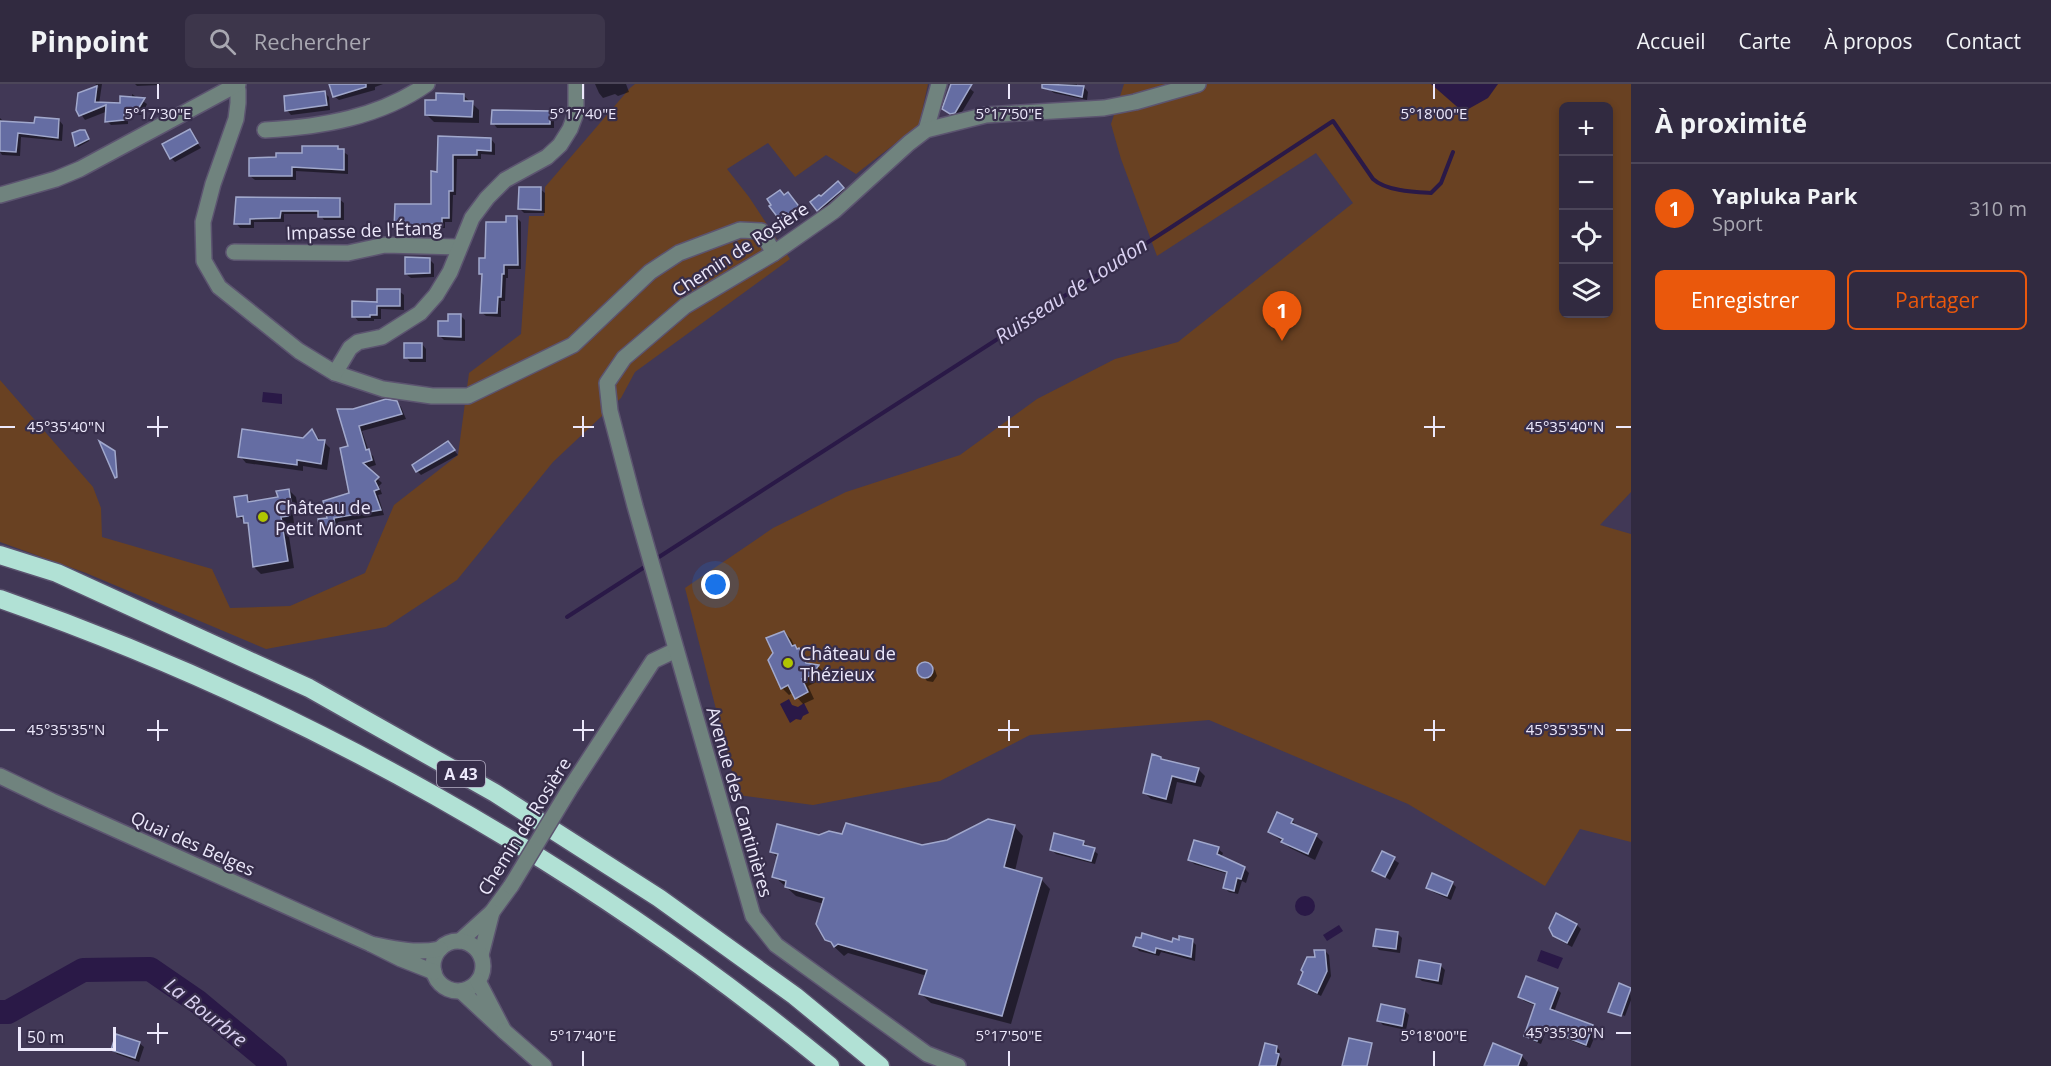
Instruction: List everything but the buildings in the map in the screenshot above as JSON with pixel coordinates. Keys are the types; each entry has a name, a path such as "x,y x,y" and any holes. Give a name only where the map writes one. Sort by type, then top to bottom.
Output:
{"highway":[{"name":"A 43","path":"0,555 57,573 309,688 495,793 659,898 795,996 880,1066"},
{"name":"A 43","path":"0,599 195,675 336,743 486,824 640,922 774,1020 830,1066"}],"street":[{"path":"266,130 322,125 358,116 389,104 428,84"},
{"path":"335,373 350,348 358,342 382,337 420,313 436,295 450,273 472,218 487,198 505,180 547,157 560,146 576,113 576,84"},
{"path":"926,130 939,84"},
{"name":"Chemin de Rosière","path":"688,695 613,421 607,383 624,358 685,306 774,254 834,211 926,130 986,115 1104,108 1135,102 1198,84"},
{"path":"0,195 56,179 80,169 237,85 236,119 213,184 203,222 204,261 219,287 299,351 335,373 383,389 432,396 468,396 573,345 650,273 679,254 740,230 760,231 774,254"},
{"name":"Impasse de l'Étang","path":"234,252 348,253 385,245 459,247"},
{"name":"Chemin de Rosière","path":"460,941 492,912 511,886 569,790 653,661 675,650"},
{"name":"Avenue des Cantinières","path":"688,695 753,916 776,945 927,1054 958,1066"},
{"name":"Quai des Belges","path":"0,776 434,972"},
{"name":"Chemin de Rosière","path":"481,955 492,912"},
{"path":"453,941 460,941 469,943 481,955 483,968 478,981 461,991 441,984 434,972 433,964 440,949 453,941"},
{"name":"Quai des Belges","path":"371,944 402,951 423,952 440,949"},
{"path":"478,981 504,1031"},
{"path":"461,991 544,1066"}],"shaded area":[{"path":"635,84 928,84 919,125 856,174 826,155 795,177 768,143 727,169 749,197 790,259 635,372 621,398 553,462 457,580 386,627 266,649 86,573 0,542 0,380 93,487 101,508 102,537 212,569 230,608 290,606 365,573 394,505 458,455 469,373 521,334 529,216 544,216 545,187"},
{"path":"1124,84 1631,84 1631,492 1600,525 1631,534 1631,842 1580,829 1545,886 1408,804 1209,720 1030,735 940,781 813,805 738,795 685,588 773,528 846,492 960,455 1037,399 1115,359 1178,342 1353,203 1316,153 1157,256 1121,159 1111,124"},
{"path":"1431,84 1498,84 1488,98 1463,112"},
{"path":"263,392 282,394 282,404 262,402"},
{"path":"789,699 792,705 798,707 804,703 809,713 801,720 796,719 790,723 780,704"},
{"path":"1301,896 1309,896 1315,902 1315,910 1309,916 1301,916 1295,910 1295,902"},
{"path":"1339,925 1343,931 1327,941 1323,935"},
{"path":"1541,950 1563,958 1558,969 1537,961"}],"waterway":[{"name":"Ruisseau de Loudon","path":"659,557 1333,121 1373,179 1385,186 1431,193 1441,183 1453,152"},
{"name":"Ruisseau de Loudon","path":"567,617 643,568"},
{"name":"La Bourbre","path":"0,1012 8,1012 83,970 150,969 198,1002 275,1066"}],"place":[{"name":"Yapluka Park","path":"1282,341"},
{"name":"Château de Petit Mont","path":"263,517"},
{"name":"Château de Thézieux","path":"788,663"}]}
